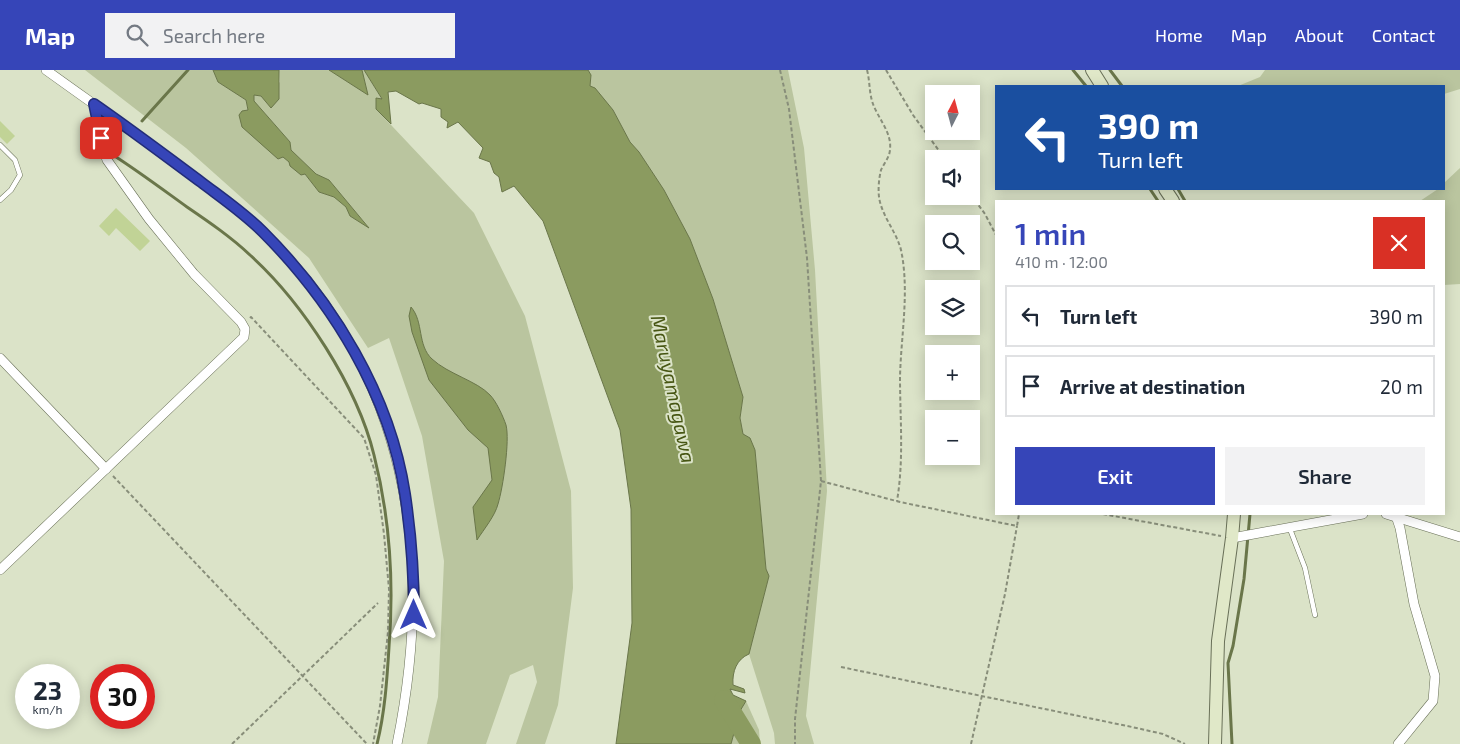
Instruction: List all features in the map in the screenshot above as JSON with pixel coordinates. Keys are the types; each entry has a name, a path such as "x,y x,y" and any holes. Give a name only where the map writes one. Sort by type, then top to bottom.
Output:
{"street":[{"path":"46,70 215,193 262,231 320,296 364,369 392,440 405,492 411,546 414,615 406,700 397,744"},
{"path":"1093,70 1101,85"},
{"path":"0,570 244,337 245,330 241,322 194,274 149,219 108,160 104,151 94,104"},
{"path":"0,358 106,469"},
{"path":"1215,744 1218,641 1234,515"},
{"path":"1232,538 1358,515"},
{"path":"1391,515 1460,538"},
{"path":"1391,515 1400,528 1414,604 1435,676 1433,701 1398,744"},
{"path":"1421,515 1422,525"}],"lane":[{"path":"0,144 15,160 20,175 11,190 0,200"},
{"path":"1290,528 1305,568 1315,615"}],"path":[{"path":"780,70 788,109 807,258 821,481 795,719 795,744"},
{"path":"867,70 872,102 888,137 890,150 882,169 879,196 883,213 889,222 894,236 900,242 903,258 905,306 900,378 902,473 897,502"},
{"path":"886,70 939,150"},
{"path":"978,205 995,233"},
{"path":"241,322 251,317 364,438 376,475 389,589 388,632 380,706 373,744"},
{"path":"106,469 367,744"},
{"path":"821,481 897,502 1017,526"},
{"path":"971,744 1005,594 1019,515"},
{"path":"1108,515 1232,538"},
{"path":"232,744 378,602"},
{"path":"841,667 982,695 1089,720 1155,732 1185,744"}],"shaded area":[{"path":"85,70 213,70 218,82 246,100 248,111 278,159 283,156 305,174 319,192 334,197 346,207 350,216 368,226 329,180 316,174 291,150 290,142 254,101 254,95 261,96 280,82 279,70 329,70 367,94 362,70 364,70 382,100 376,98 376,109 474,213 525,316 571,491 573,588 558,705 545,744 516,744 537,682 533,665 510,675 486,744 427,744 438,697 444,561 422,436 389,338 368,348 309,258 186,148"},
{"path":"588,70 788,70 804,148 815,270 827,491 806,716 814,744 775,744 774,733 749,654 769,576 766,569 755,450 743,435 740,418 743,397 713,299 690,239 664,190 639,152 630,142 613,110 590,86 591,75"},
{"path":"1265,70 1460,70 1460,89 1445,94 1445,85 1240,85 1260,77"},
{"path":"1460,168 1460,284 1445,285 1445,200 1422,200 1436,190 1445,190 1445,182"},
{"path":"746,701 759,730 760,744 731,744 740,711"}],"water":[{"path":"213,70 279,70 279,99 271,108 261,96 254,95 254,101 290,142 291,150 316,174 329,180 369,228 350,216 346,207 334,197 319,192 305,174 301,175 283,157 278,159 242,127 239,115 242,111 248,110 246,100 218,82"},
{"path":"329,70 362,70 368,95"},
{"name":"Maruyamagawa","path":"364,70 588,70 591,75 590,86 595,88 613,110 630,142 639,152 664,190 690,239 713,299 743,397 740,418 743,434 750,438 755,450 766,569 769,576 749,654 738,662 733,675 733,685 744,689 745,693 730,689 733,695 746,701 740,711 731,744 616,744 632,623 631,509 620,430 543,221 514,186 502,192 499,177 494,173 490,162 479,158 483,148 458,122 447,128 448,122 441,117 441,109 422,103 419,104 396,91 388,92 391,124 376,109 376,98 382,99"},
{"path":"411,307 418,319 422,340 427,353 446,369 478,386 490,395 495,401 506,425 507,452 497,509 477,540 473,507 492,480 488,448 468,430 429,380 412,332 409,316"}],"building":[{"path":"0,121 15,136 7,144 0,137"},
{"path":"116,208 150,241 140,251 116,228 109,236 99,226"}],"waterway":[{"path":"142,121 188,70"},
{"path":"1073,70 1085,85"},
{"path":"1110,70 1121,85"},
{"path":"113,155 228,236 270,275 308,321 326,347 355,401 374,455 384,503 391,575 390,623 384,708 377,744"},
{"path":"1151,190 1157,200"},
{"path":"1179,190 1184,200"},
{"path":"1232,744 1228,663 1233,646 1244,579 1250,515"},
{"path":"724,700 751,744"}],"route":[{"path":"101,138 94,104 170,158 238,210 288,258 320,296 364,369 376,394 392,440 405,492 414,580 414,615"}]}
